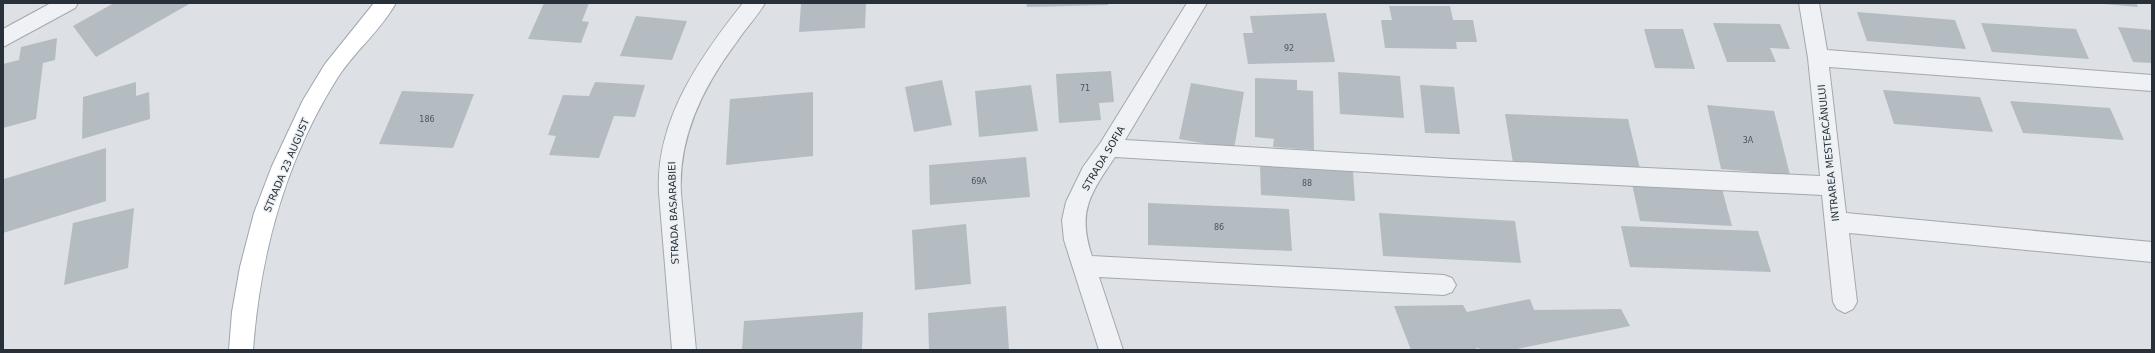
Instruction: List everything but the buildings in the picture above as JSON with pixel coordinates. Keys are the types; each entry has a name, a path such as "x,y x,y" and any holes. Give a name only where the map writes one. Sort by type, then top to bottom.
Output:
{"main road":[{"name":"STRADA 23 AUGUST","path":"241,350 244,312 252,267 265,213 283,166 310,106 332,70 386,3"}],"street":[{"path":"3,39 68,3"},
{"name":"STRADA BASARABIEI","path":"684,350 677,291 670,185 671,155 678,128 702,74 722,44 755,3"},
{"name":"STRADA SOFIA","path":"1111,350 1075,240 1073,220 1077,202 1091,174 1109,148 1197,3"},
{"name":"INTRAREA MESTEACĂNULUI","path":"1810,3 1818,58 1845,302"},
{"path":"1818,58 2152,83"},
{"path":"1109,148 1450,168 1755,181 1832,186"},
{"path":"1836,222 2152,252"},
{"path":"1083,266 1444,285"}]}
